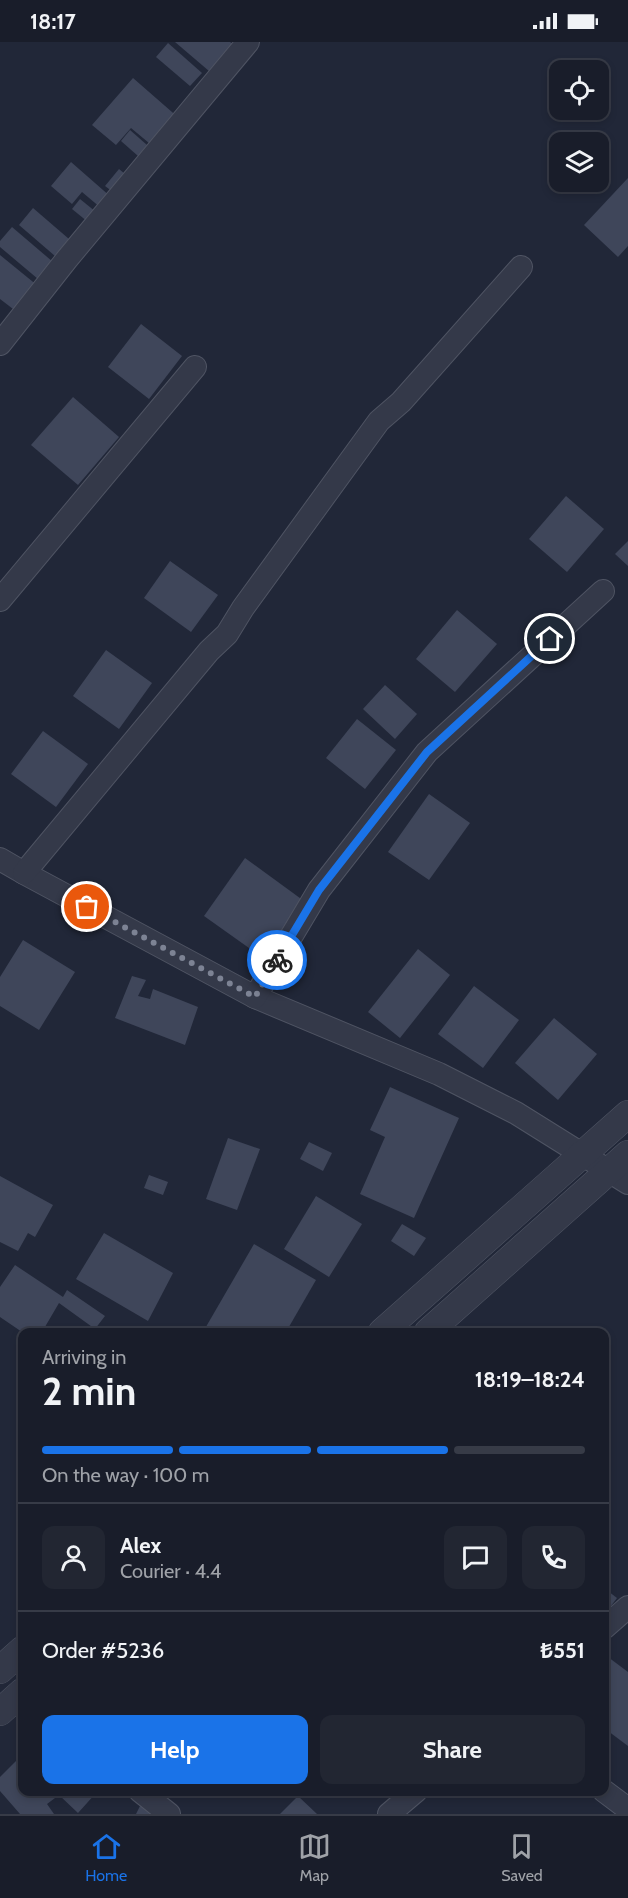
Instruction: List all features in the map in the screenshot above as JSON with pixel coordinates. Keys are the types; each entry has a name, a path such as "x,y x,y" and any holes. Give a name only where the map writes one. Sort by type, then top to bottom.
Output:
{"street":[{"path":"0,344 248,42"},
{"path":"24,873 209,651 227,634 243,608 379,421 400,402 521,267"},
{"path":"0,600 195,367"},
{"path":"255,997 319,890 427,752 603,591"},
{"path":"0,859 255,997 439,1074 516,1113 582,1155 622,1169"},
{"path":"387,1328 628,1114"},
{"path":"433,1328 622,1169"},
{"path":"609,1624 628,1607"},
{"path":"0,1670 18,1654"},
{"path":"609,1795 628,1809"},
{"path":"146,1796 169,1814"},
{"path":"389,1814 410,1796"}],"building":[{"path":"175,42 230,42 233,44 209,71"},
{"path":"168,43 202,73 190,86 156,57"},
{"path":"133,78 180,119 155,148 131,128 116,145 92,125"},
{"path":"130,130 147,145 138,156 121,141"},
{"path":"71,162 111,197 101,208 82,192 72,204 51,186"},
{"path":"119,169 131,179 117,195 105,186"},
{"path":"628,178 628,246 618,257 584,225"},
{"path":"80,199 96,212 88,222 72,209"},
{"path":"33,208 69,239 55,256 19,225"},
{"path":"12,227 53,262 38,279 0,247 0,241"},
{"path":"0,255 38,286 17,312 0,299"},
{"path":"141,324 182,356 149,399 108,367"},
{"path":"73,397 119,437 78,485 31,445"},
{"path":"566,496 604,529 567,572 529,539"},
{"path":"628,541 628,566 615,554"},
{"path":"170,561 218,595 191,632 144,598"},
{"path":"457,610 497,644 455,692 416,659"},
{"path":"106,650 152,683 119,729 73,696"},
{"path":"385,685 417,714 395,739 363,709"},
{"path":"357,719 396,750 365,789 326,758"},
{"path":"43,731 88,764 56,807 11,774"},
{"path":"429,794 470,823 429,880 388,852"},
{"path":"245,858 304,901 263,958 204,916"},
{"path":"23,940 75,972 39,1030 0,1006 0,977"},
{"path":"418,949 450,975 400,1038 368,1012"},
{"path":"132,976 146,980 138,996 150,999 153,989 198,1007 185,1045 115,1018"},
{"path":"474,986 519,1020 483,1068 438,1034"},
{"path":"554,1018 597,1054 558,1100 515,1063"},
{"path":"390,1087 459,1118 414,1218 360,1194 385,1137 370,1130"},
{"path":"228,1138 260,1149 237,1210 206,1199"},
{"path":"309,1142 332,1153 323,1171 300,1159"},
{"path":"149,1175 168,1182 163,1195 144,1188"},
{"path":"0,1176 53,1205 35,1237 28,1233 18,1251 0,1242"},
{"path":"316,1196 362,1224 329,1277 284,1249"},
{"path":"402,1224 426,1238 414,1256 391,1241"},
{"path":"104,1233 173,1273 148,1321 76,1279"},
{"path":"254,1244 316,1280 288,1328 205,1328"},
{"path":"15,1265 63,1297 67,1290 105,1316 94,1328 59,1303 44,1328 18,1329 0,1317 0,1287"},
{"path":"609,1592 617,1598 609,1608"},
{"path":"609,1658 628,1672 628,1746 609,1732"},
{"path":"18,1759 18,1796 58,1796 47,1804 54,1814 20,1814 0,1791 0,1777"},
{"path":"60,1796 93,1796 78,1813"},
{"path":"298,1796 317,1814 280,1814"},
{"path":"140,1806 156,1814 136,1814"}],"way so far":[{"path":"87,907 255,997 277,960"}],"route":[{"path":"277,960 319,890 427,752 550,639"}]}
